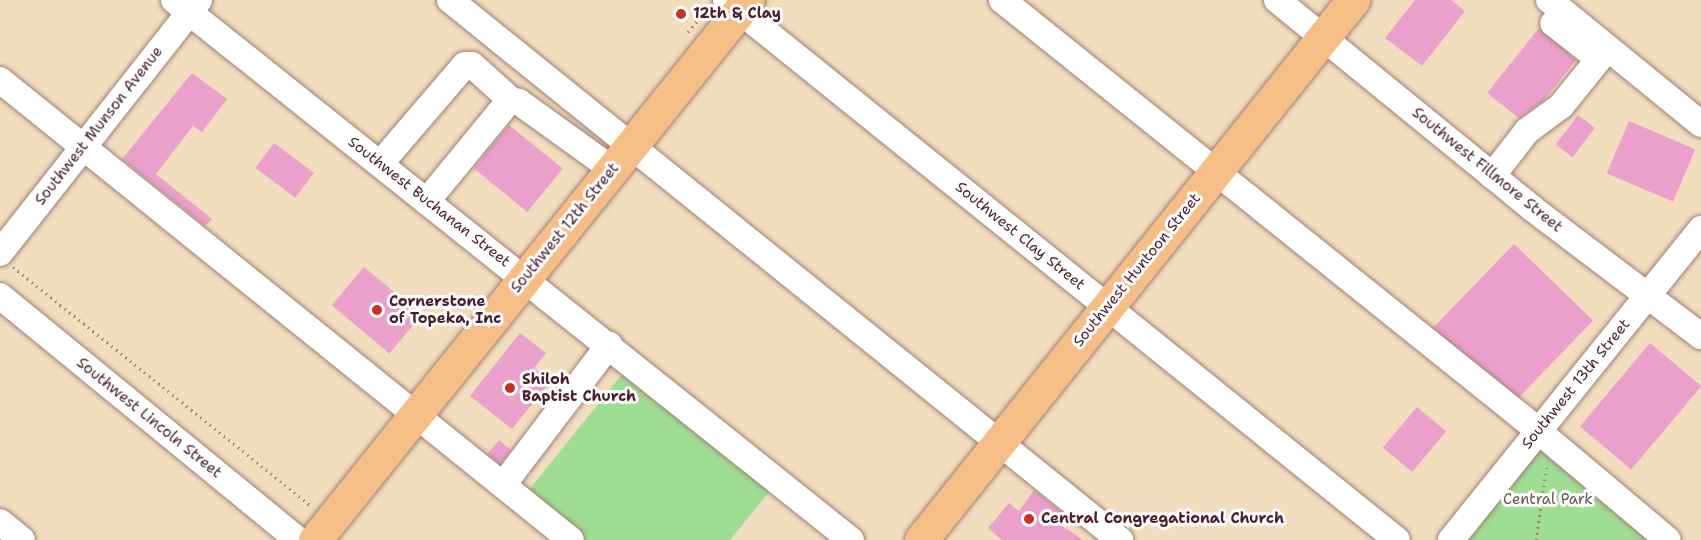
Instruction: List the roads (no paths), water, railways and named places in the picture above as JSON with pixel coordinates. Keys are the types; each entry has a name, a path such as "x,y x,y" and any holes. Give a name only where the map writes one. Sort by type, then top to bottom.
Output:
{"main road":[{"name":"Southwest Huntoon Street","path":"921,540 1353,0"},
{"name":"Southwest 12th Street","path":"315,540 622,157 738,4"}],"street":[{"path":"450,0 622,157 1000,440 1120,540"},
{"path":"1002,0 1215,172 1543,443 1668,540"},
{"name":"Southwest Fillmore Street","path":"1277,0 1492,176 1701,336"},
{"name":"Southwest Munson Avenue","path":"3,257 188,4"},
{"name":"Southwest Buchanan Street","path":"188,4 380,164 851,540"},
{"name":"Southwest Clay Street","path":"738,4 1107,307 1397,540"},
{"path":"1551,12 1701,124"},
{"path":"1492,176 1527,131 1561,106 1599,59 1551,12"},
{"path":"380,164 465,65 472,65 512,100 622,157"},
{"path":"0,80 571,540"},
{"path":"427,201 503,104 512,100"},
{"name":"Southwest 13th Street","path":"1451,540 1543,443 1648,295 1701,229"},
{"name":"Southwest Lincoln Street","path":"0,296 298,540"},
{"path":"503,485 609,345"},
{"path":"0,522 22,540"}],"place":[{"name":"12th & Clay","path":"681,14"},
{"name":"Cornerstone of Topeka, Inc","path":"377,310"},
{"name":"Shiloh Baptist Church","path":"510,388"},
{"name":"Central Congregational Church","path":"1029,519"}],"park label":[{"name":"Central Park","path":"1548,500"}]}
